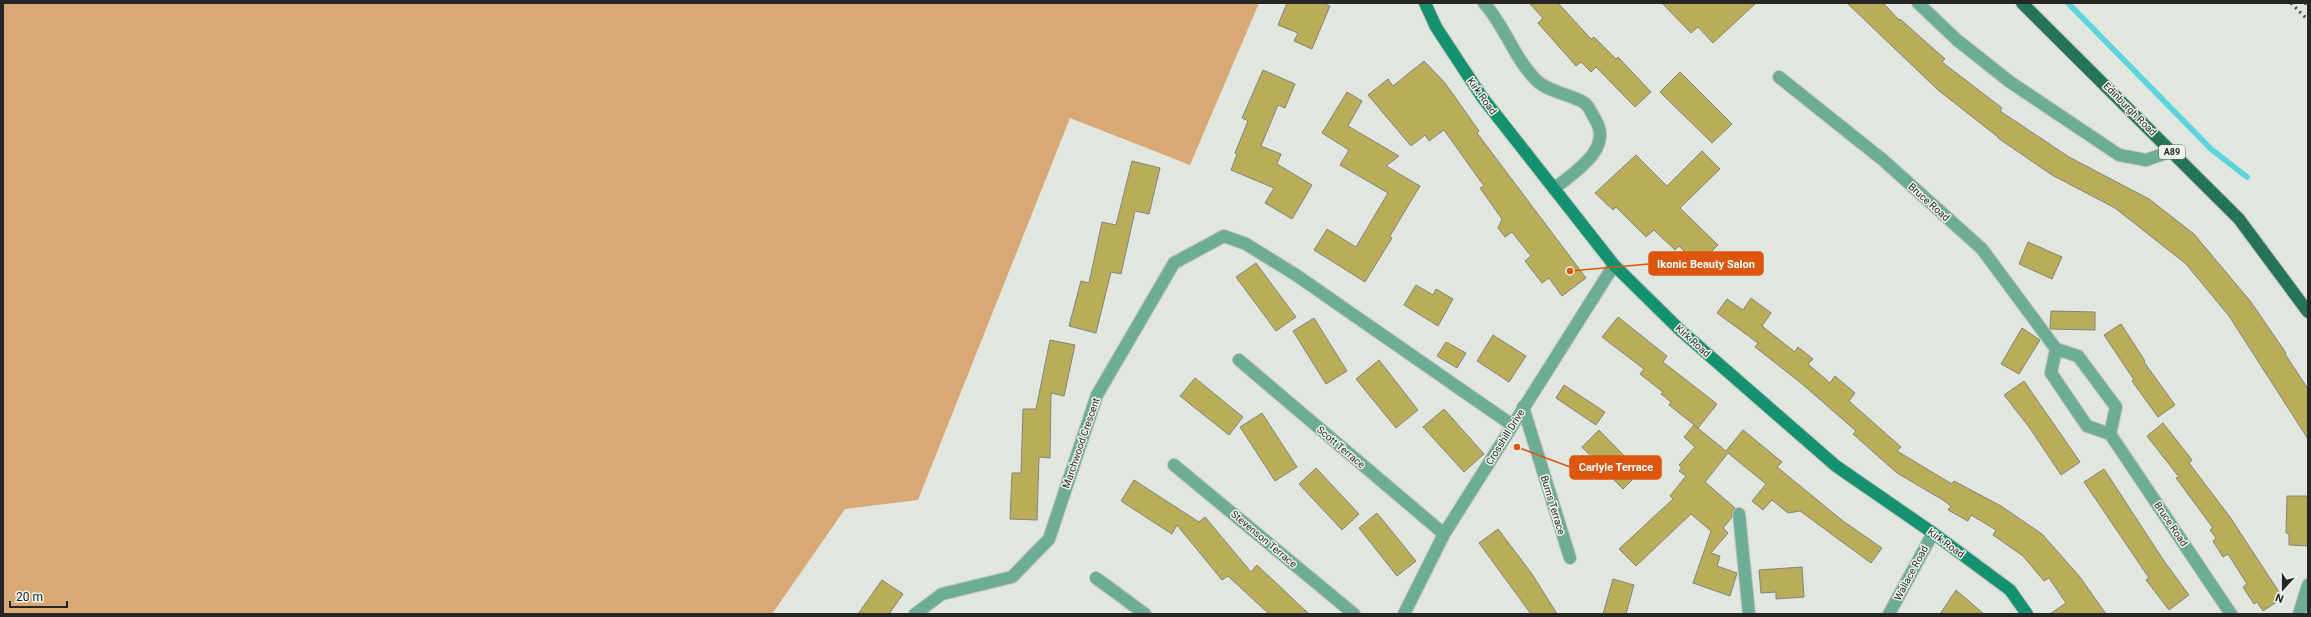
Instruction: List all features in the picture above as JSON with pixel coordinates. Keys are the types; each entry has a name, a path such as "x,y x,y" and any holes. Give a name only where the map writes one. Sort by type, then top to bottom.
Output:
{"main road":[{"name":"Kirk Road","path":"1425,3 1436,27 1482,97 1614,265 1680,330 1836,466 1933,533 2010,590 2027,614"},
{"name":"Edinburgh Road","path":"2022,3 2239,219 2308,312"}],"street":[{"path":"1484,3 1494,14 1505,35 1530,74 1538,82 1585,102 1600,127 1599,144 1590,160 1554,188"},
{"path":"1918,3 1956,40 2010,82 2119,155 2146,160 2172,151"},
{"name":"Bruce Road","path":"1779,77 1883,160 1982,249 2056,349"},
{"name":"Marchwood Crescent","path":"915,614 942,594 1012,577 1049,539 1097,395 1174,263 1224,236 1246,244 1296,275 1512,425"},
{"name":"Crosshill Drive","path":"1404,614 1444,534 1614,265"},
{"path":"2056,349 2078,356 2116,407 2110,434 2087,426 2051,373 2056,349"},
{"name":"Scott Terrace","path":"1239,360 1444,534"},
{"name":"Burns Terrace","path":"1523,407 1570,558"},
{"name":"Bruce Road","path":"2110,434 2231,614"},
{"name":"Stevenson Terrace","path":"1174,465 1354,614"},
{"path":"1739,514 1749,614"},
{"name":"Wallace Road","path":"1889,614 1933,533"},
{"path":"1096,578 1145,614"},
{"path":"2299,614 2308,586"}],"shaded area":[{"path":"3,3 1259,3 1190,165 1070,118 918,500 845,509 772,614 3,614"}],"building":[{"path":"1287,3 1322,3 1330,6 1312,49 1294,41 1298,33 1278,25"},
{"path":"1529,3 1558,3 1591,39 1594,37 1616,59 1618,57 1651,92 1635,107 1596,67 1591,72 1581,62 1576,66 1538,23 1543,18"},
{"path":"1662,3 1756,3 1713,43 1698,27 1691,33"},
{"path":"1847,3 1883,3 1899,20 1900,19 1945,59 1942,62 2002,108 2000,111 2069,157 2149,199 2194,234 2251,302 2286,353 2285,354 2308,389 2308,439 2229,316 2186,264 2115,208 2052,175 1998,138 1938,90"},
{"path":"1424,61 1445,83 1479,131 1477,133 1586,278 1562,296 1549,278 1542,283 1525,261 1531,256 1512,232 1505,237 1498,228 1502,219 1480,188 1484,186 1444,130 1429,141 1425,135 1411,146 1368,95 1388,79 1393,86"},
{"path":"1263,70 1295,84 1285,108 1278,105 1261,146 1281,154 1277,164 1312,185 1292,219 1265,203 1274,188 1231,170 1237,154 1235,153 1248,121 1242,118"},
{"path":"1680,72 1732,124 1712,143 1660,92"},
{"path":"1347,92 1362,101 1348,126 1399,156 1386,166 1420,186 1390,236 1392,238 1365,282 1314,250 1327,229 1356,247 1388,193 1340,165 1349,150 1322,133"},
{"path":"1702,151 1720,169 1680,208 1718,245 1698,265 1679,246 1675,250 1654,230 1646,237 1616,207 1613,210 1595,193 1636,155 1667,186"},
{"path":"1132,161 1160,168 1149,214 1135,211 1121,274 1111,272 1096,333 1069,326 1081,281 1089,283 1102,222 1116,225"},
{"path":"2028,242 2062,257 2052,279 2019,264"},
{"path":"1256,263 1296,317 1276,331 1236,277"},
{"path":"1416,285 1433,295 1436,289 1453,299 1438,326 1404,305"},
{"path":"1751,298 1771,313 1762,326 1795,352 1798,347 1813,359 1808,364 1830,383 1835,376 1855,393 1849,401 1901,447 1897,451 1952,484 1954,481 2001,506 2042,534 2080,577 2106,614 2050,614 2066,603 2049,578 2044,581 2023,556 1993,535 1996,530 1971,515 1968,521 1948,510 1951,506 1943,500 1897,473 1853,434 1856,431 1801,383 1755,347 1758,343 1717,313 1727,299 1743,310"},
{"path":"2051,311 2095,312 2095,330 2050,329"},
{"path":"1618,317 1667,356 1663,362 1717,404 1698,428 1669,405 1671,402 1661,394 1663,392 1640,374 1644,369 1602,337"},
{"path":"1314,318 1347,371 1326,384 1293,331"},
{"path":"2121,324 2145,361 2144,362 2175,405 2158,417 2132,381 2134,380 2104,335"},
{"path":"2022,328 2040,340 2019,374 2001,364"},
{"path":"1493,335 1526,356 1509,382 1477,361"},
{"path":"1050,340 1075,345 1064,396 1051,393 1050,458 1039,457 1037,520 1010,519 1012,473 1021,473 1023,409 1036,409"},
{"path":"1446,342 1466,353 1457,368 1437,356"},
{"path":"1379,360 1418,410 1396,428 1356,379"},
{"path":"1195,378 1243,417 1229,435 1180,396"},
{"path":"2024,381 2080,462 2061,475 2029,427 2004,395"},
{"path":"1564,385 1605,412 1596,425 1556,398"},
{"path":"1444,409 1484,454 1464,472 1423,427"},
{"path":"1262,413 1297,467 1275,481 1240,427"},
{"path":"2163,423 2192,460 2189,463 2230,517 2283,598 2263,611 2257,602 2254,604 2243,587 2247,584 2228,554 2223,557 2213,541 2216,538 2210,530 2213,528 2176,478 2179,477 2147,436"},
{"path":"1694,425 1726,451 1743,430 1782,462 1777,467 1843,521 1882,548 1871,563 1800,511 1788,513 1772,500 1763,510 1752,501 1766,484 1728,453 1705,482 1735,508 1732,511 1732,517 1723,528 1728,533 1711,553 1720,556 1717,566 1737,573 1730,596 1693,583 1711,531 1691,514 1636,566 1619,549 1673,499 1670,496 1686,476 1679,471 1682,467 1679,465 1695,447 1684,437"},
{"path":"1599,430 1640,472 1623,489 1582,447"},
{"path":"1316,468 1359,514 1342,530 1299,484"},
{"path":"2104,469 2164,561 2189,595 2169,610 2146,580 2149,578 2084,482"},
{"path":"1134,480 1199,522 1205,517 1251,572 1257,565 1309,614 1269,614 1228,576 1222,580 1177,525 1172,534 1121,501"},
{"path":"2287,496 2308,496 2308,546 2289,545 2289,534 2286,533"},
{"path":"1377,513 1416,561 1397,576 1359,528"},
{"path":"1498,529 1532,574 1557,614 1531,614 1479,543"},
{"path":"1802,567 1804,597 1776,599 1776,592 1761,593 1759,570"},
{"path":"1613,579 1634,585 1626,614 1603,614"},
{"path":"882,580 903,594 889,614 858,614"},
{"path":"1956,590 1984,614 1940,614"}],"waterway":[{"path":"2068,3 2211,149 2247,177"}],"railway":[{"path":"2291,3 2308,20"},
{"path":"2305,3 2308,6"}],"place":[{"name":"Ikonic Beauty Salon","path":"1570,271"},
{"name":"Carlyle Terrace","path":"1517,447"}]}
